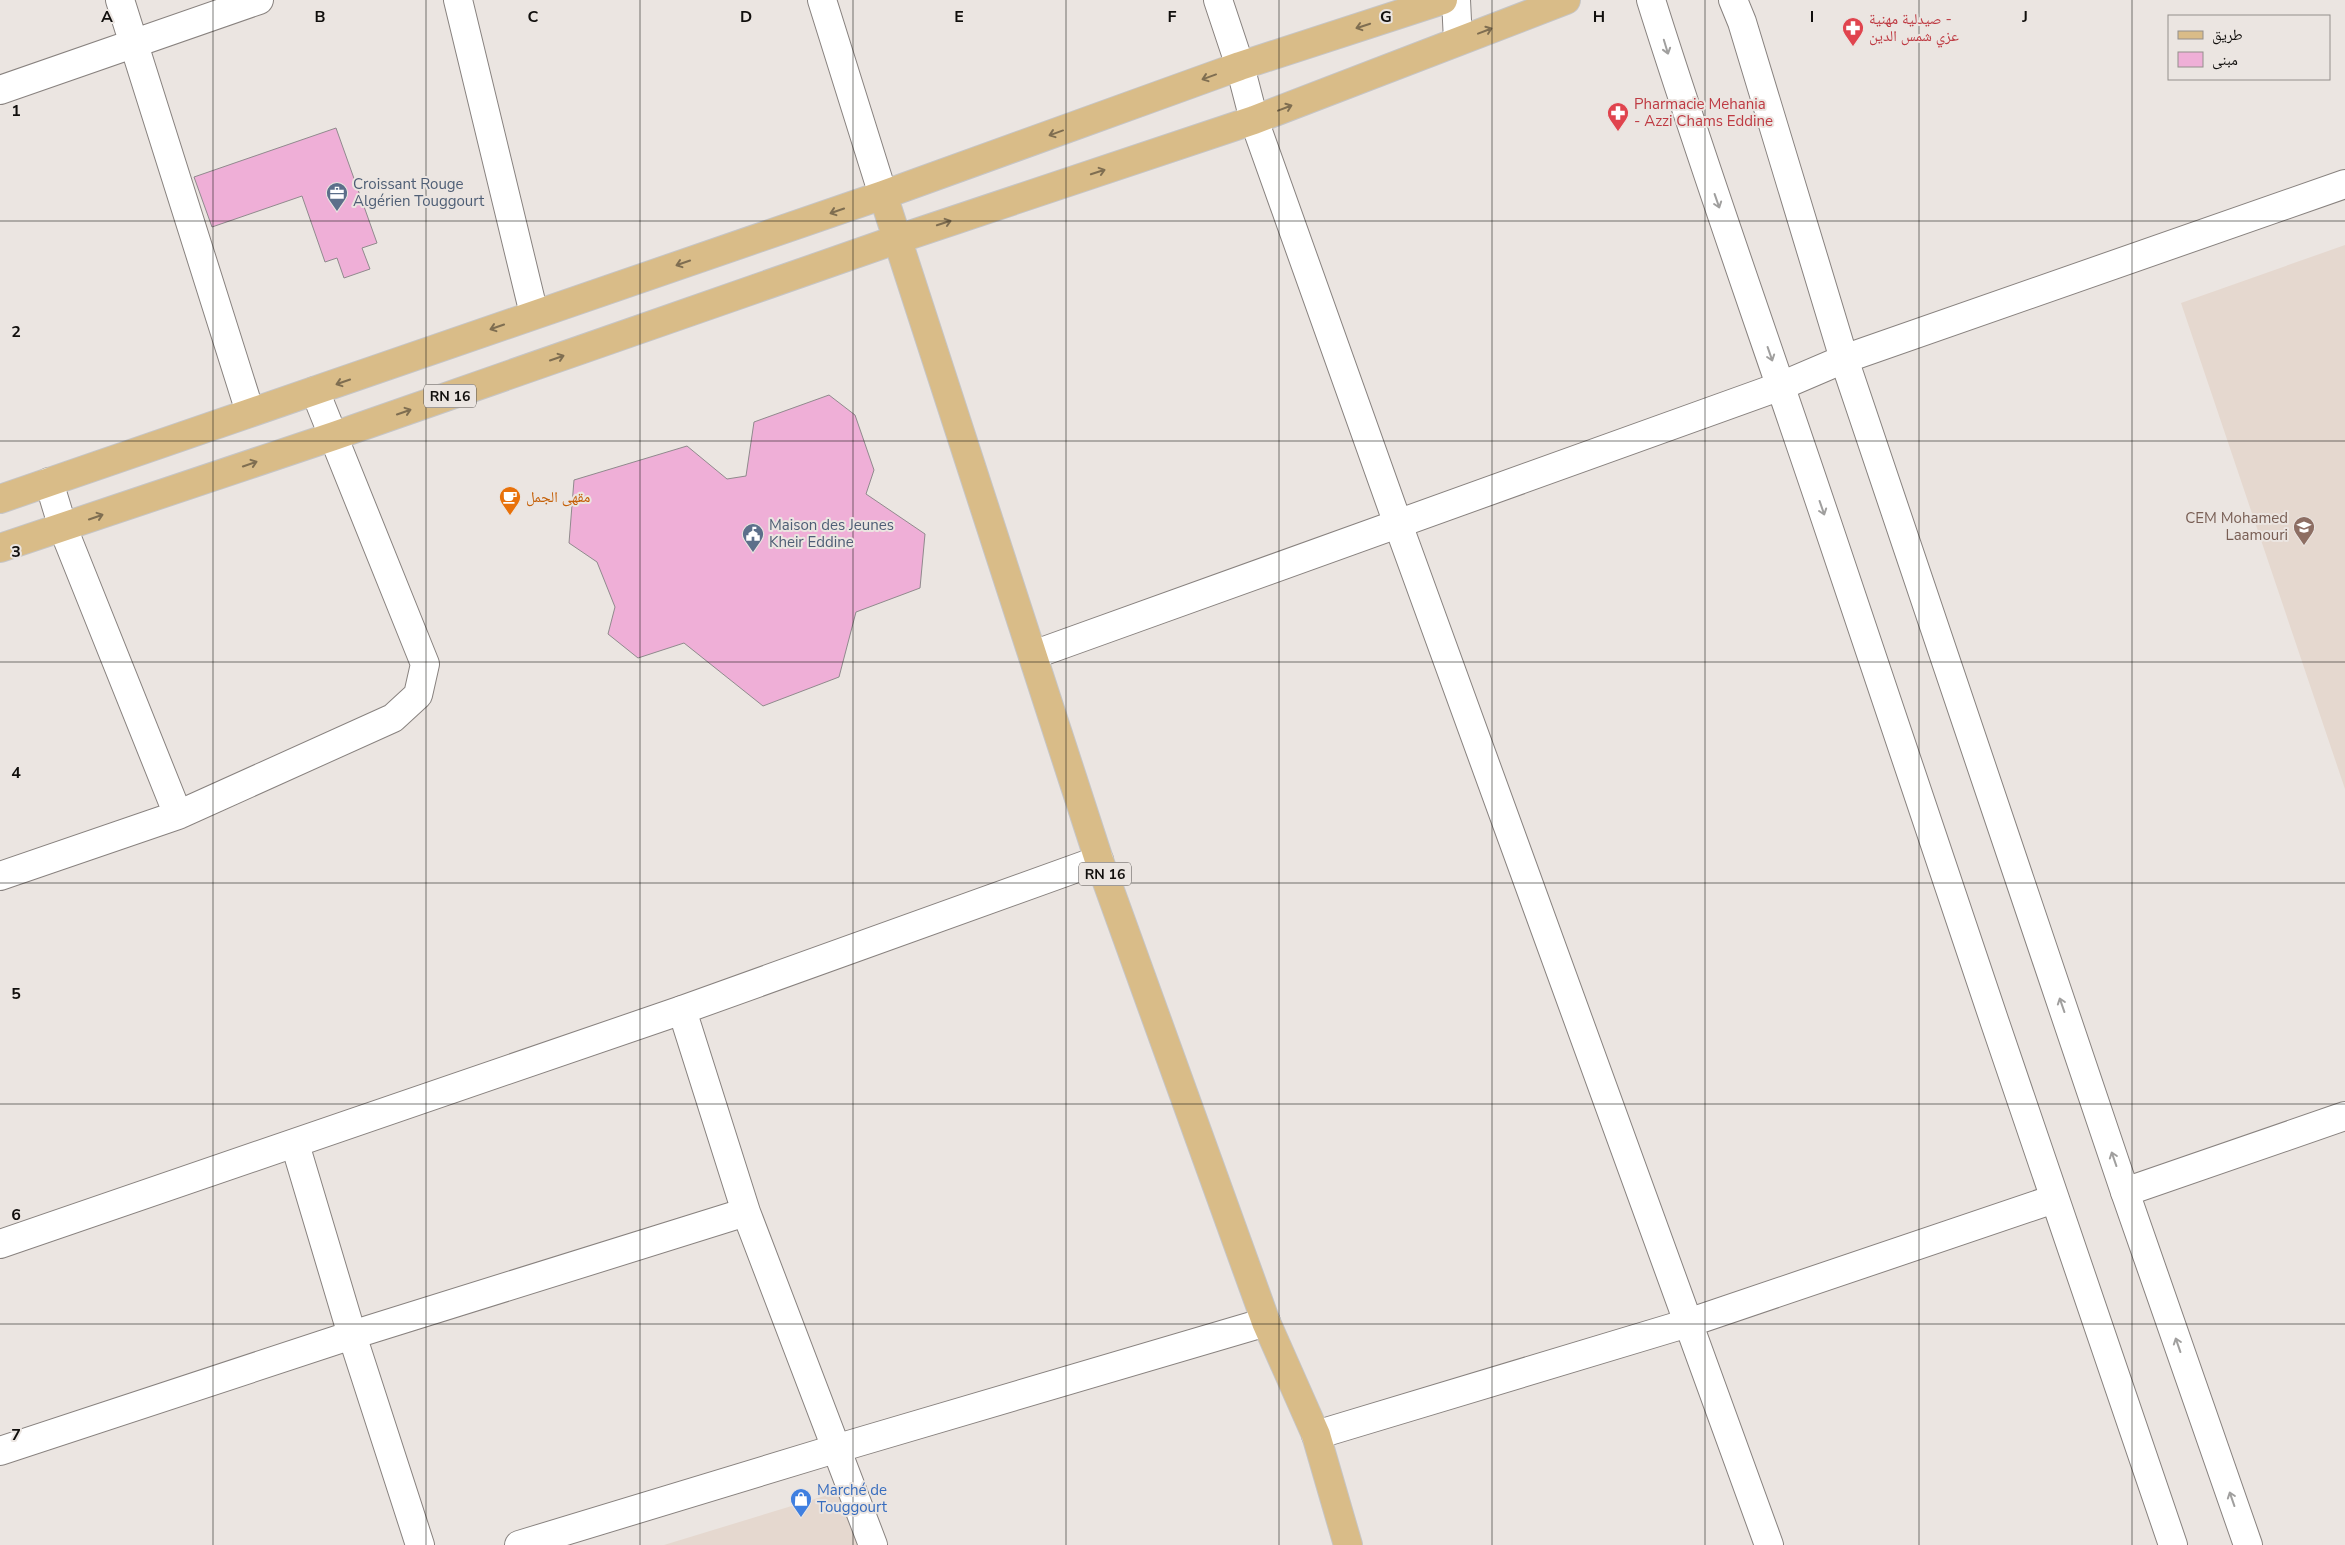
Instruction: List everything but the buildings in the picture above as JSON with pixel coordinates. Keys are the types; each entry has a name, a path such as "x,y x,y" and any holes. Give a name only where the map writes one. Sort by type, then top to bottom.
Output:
{"main road":[{"path":"0,499 883,195 1240,66 1443,0"},
{"path":"898,239 1254,120 1566,0"},
{"name":"RN 16","path":"883,195 1099,860 1266,1322 1316,1435 1348,1545"},
{"name":"RN 16","path":"0,548 334,436 898,239"}],"street":[{"path":"120,0 250,412"},
{"path":"0,90 259,0"},
{"path":"458,0 534,314"},
{"path":"822,0 883,195"},
{"path":"1218,0 1240,66 1254,120 1398,524 1768,1545"},
{"path":"1456,0 1458,41"},
{"path":"1651,0 1693,133 1781,386 2054,1200 2173,1545"},
{"path":"1733,0 1742,22 1844,358 2125,1192 2248,1545"},
{"path":"1033,655 1781,386 1844,358 2345,184"},
{"path":"0,876 178,815 393,718 418,695 425,664 315,391"},
{"path":"49,482 63,528 178,815"},
{"path":"0,1244 682,1010 1099,860"},
{"path":"682,1010 746,1212 873,1545"},
{"path":"2125,1192 2345,1116"},
{"path":"295,1144 352,1335 420,1545"},
{"path":"1316,1435 1688,1323 2054,1200"},
{"path":"0,1451 352,1335 746,1212"},
{"path":"520,1545 835,1449 1266,1322"}],"shaded area":[{"name":"CEM Mohamed Laamouri","path":"2345,245 2345,789 2181,303"},
{"name":"Marché de Touggourt","path":"841,1491 859,1545 664,1545"}],"place":[{"name":"صيدلية مهنية - عزي شمس الدين","path":"1853,47"},
{"name":"Pharmacie Mehania - Azzi Chams Eddine","path":"1618,132"},
{"name":"Croissant Rouge Algérien Touggourt","path":"337,212"},
{"name":"مقهى الجمل","path":"510,516"},
{"name":"CEM Mohamed Laamouri","path":"2304,546"},
{"name":"Maison des Jeunes Kheir Eddine","path":"753,553"},
{"name":"Marché de Touggourt","path":"801,1518"}]}
